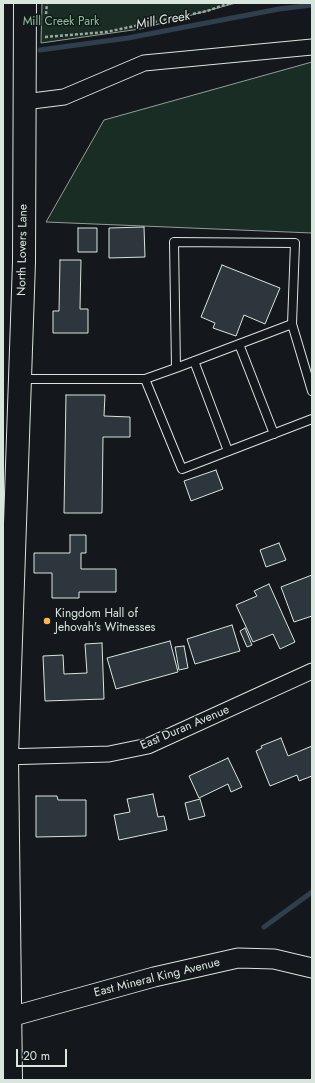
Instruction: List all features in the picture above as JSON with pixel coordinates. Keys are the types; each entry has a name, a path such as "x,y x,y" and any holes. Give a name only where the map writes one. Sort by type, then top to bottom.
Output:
{"main road":[{"name":"North Lovers Lane","path":"11,1080 6,1018 5,756 24,262 25,3"}],"street":[{"path":"24,102 64,97 144,63 312,47"},
{"name":"East Duran Avenue","path":"5,756 109,754 148,746 312,671"},
{"name":"East Mineral King Avenue","path":"6,1018 154,977 238,958 267,958 312,968"}],"lane":[{"path":"176,368 174,242 295,243 292,324 312,391"},
{"path":"19,380 145,380 292,324"},
{"path":"239,344 274,434"},
{"path":"194,361 228,451"},
{"path":"145,380 182,469 312,419"}],"path":[{"path":"46,17 47,3"},
{"path":"46,31 45,38 106,32 207,11 230,3"}],"green space":[{"name":"Mill Creek Park","path":"42,3 236,3 140,29 41,43"},
{"path":"312,62 312,233 46,222 104,120"}],"building":[{"path":"144,227 145,257 109,258 109,228"},
{"path":"78,228 97,228 97,252 78,252"},
{"path":"60,260 81,260 80,309 88,309 88,333 53,333 53,311 59,311"},
{"path":"222,265 280,288 265,324 244,315 236,336 213,328 215,323 201,317"},
{"path":"66,395 105,395 104,416 130,417 130,437 103,437 102,513 64,513"},
{"path":"216,470 223,489 191,501 184,481"},
{"path":"70,535 86,535 86,553 81,553 81,569 116,569 116,592 79,592 79,598 52,598 52,573 34,573 34,553 70,553"},
{"path":"279,543 286,560 266,567 260,550"},
{"path":"312,575 312,616 294,622 281,587"},
{"path":"269,584 295,642 280,649 273,634 253,642 236,605 257,596 254,591"},
{"path":"232,625 240,651 195,664 187,639"},
{"path":"245,628 252,645 247,647 240,631"},
{"path":"170,641 178,672 116,689 107,658"},
{"path":"102,643 104,699 45,701 43,656 63,655 64,674 87,673 85,644"},
{"path":"184,646 188,668 179,670 175,647"},
{"path":"281,738 288,756 312,746 312,776 299,781 297,775 270,786 256,751 262,748 261,746"},
{"path":"228,758 242,787 231,792 228,784 199,798 189,776"},
{"path":"153,794 158,817 164,816 167,830 119,840 114,815 130,812 127,799"},
{"path":"36,796 57,796 58,800 86,800 86,836 36,837"},
{"path":"200,799 205,816 189,820 185,803"}],"waterway":[{"name":"Mill Creek","path":"40,50 128,38 279,9 312,5"},
{"path":"264,927 312,892"}],"place":[{"name":"Kingdom Hall of Jehovah's Witnesses","path":"47,621"}]}
